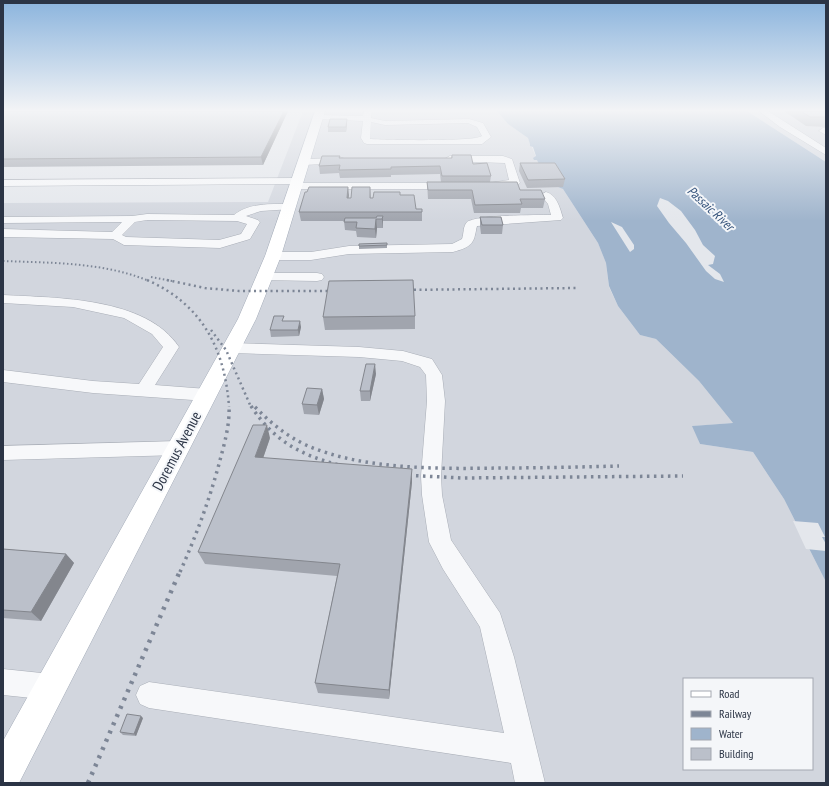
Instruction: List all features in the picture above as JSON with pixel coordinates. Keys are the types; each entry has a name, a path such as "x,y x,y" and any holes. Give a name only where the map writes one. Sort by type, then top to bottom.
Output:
{"main road":[{"name":"Doremus Avenue","path":"3,777 247,319 273,256 307,148"}],"street":[{"path":"441,159 502,158 509,161 515,183 480,185"},
{"path":"237,218 242,212 350,160"},
{"path":"172,217 294,186 334,182 464,186"},
{"path":"3,183 294,186 415,194 419,198"},
{"path":"273,256 311,256 349,250 453,248 464,245 470,238 470,226 473,223 483,220 537,220 558,218 553,203 546,195"},
{"path":"3,220 132,219 147,217 172,217 237,218 254,222 246,236 220,244 124,241 115,236 3,233"},
{"path":"115,236 132,219"},
{"path":"264,277 317,277"},
{"path":"3,299 73,303 129,316 157,331 171,347 143,391"},
{"path":"232,348 359,352 403,356 426,363 434,375 436,401 431,476 432,495 440,542 451,562 491,622 501,657 530,783"},
{"path":"3,376 93,387 207,395"},
{"path":"3,453 179,448"},
{"path":"3,682 51,687"},
{"path":"149,695 522,750"}],"shaded area":[{"path":"289,148 532,148 542,171 563,189 598,243 606,263 609,287 618,306 640,335 656,339 699,381 733,423 693,426 700,444 753,452 784,499 826,582 826,783 3,783 3,203 268,202"},
{"path":"804,148 826,148 826,162"}],"water":[{"name":"Passaic River","path":"533,148 804,148 826,162 826,582 784,499 753,452 700,444 692,426 733,423 699,381 656,339 640,335 618,306 609,286 606,263 598,243 563,189 550,181 537,160 534,160 533,158 536,156"}],"pier":[{"path":"660,198 668,201 681,211 695,230 703,245 715,256 713,264 708,265 720,274 724,282 715,279 706,271 686,243 669,223 657,206"},
{"path":"611,222 622,227 634,245 634,249 630,252"},
{"path":"793,521 818,523 825,537 822,537 826,544 826,551 806,549"}],"building":[{"path":"3,148 266,148 261,157 3,159"},
{"path":"452,155 471,155 473,164 487,163 491,176 442,176 440,166 339,170 340,165 319,166 322,156 340,156 339,158 452,158"},
{"path":"520,163 555,163 565,179 528,180"},
{"path":"427,182 517,182 520,190 541,190 545,199 520,199 522,204 475,205 472,190 428,190"},
{"path":"309,187 348,187 347,198 351,198 352,187 370,187 370,198 373,198 374,192 400,192 400,195 414,195 416,209 422,209 422,212 299,212 305,192 307,192"},
{"path":"377,216 383,216 382,219 376,219 375,229 356,228 357,222 344,222 345,218 376,218"},
{"path":"480,217 501,217 503,225 482,225"},
{"path":"387,243 387,245 359,246 359,244"},
{"path":"413,280 415,316 323,317 329,281"},
{"path":"274,316 284,316 282,321 300,321 298,330 270,330"},
{"path":"366,364 375,364 370,391 360,391"},
{"path":"307,388 322,389 317,405 302,404"},
{"path":"253,425 267,425 255,457 412,469 389,690 315,683 340,564 198,552"},
{"path":"3,549 66,554 31,612 3,610"},
{"path":"127,714 141,716 134,734 120,732"}],"railway":[{"path":"3,261 59,263 96,267 114,270 149,281"},
{"path":"151,277 169,280"},
{"path":"169,280 205,288 239,291 339,291"},
{"path":"149,281 166,290 182,302 196,315 207,331 216,348 222,366 227,386 229,407"},
{"path":"403,290 578,288"},
{"path":"211,330 226,350 251,407"},
{"path":"251,406 259,418 278,437 300,451 339,465"},
{"path":"180,572 202,518 215,478 223,450 229,420 229,407"},
{"path":"255,407 291,437 306,445 328,453 376,464 427,468 545,468 619,466"},
{"path":"402,475 462,478 683,476"},
{"path":"88,783 180,571"}]}
